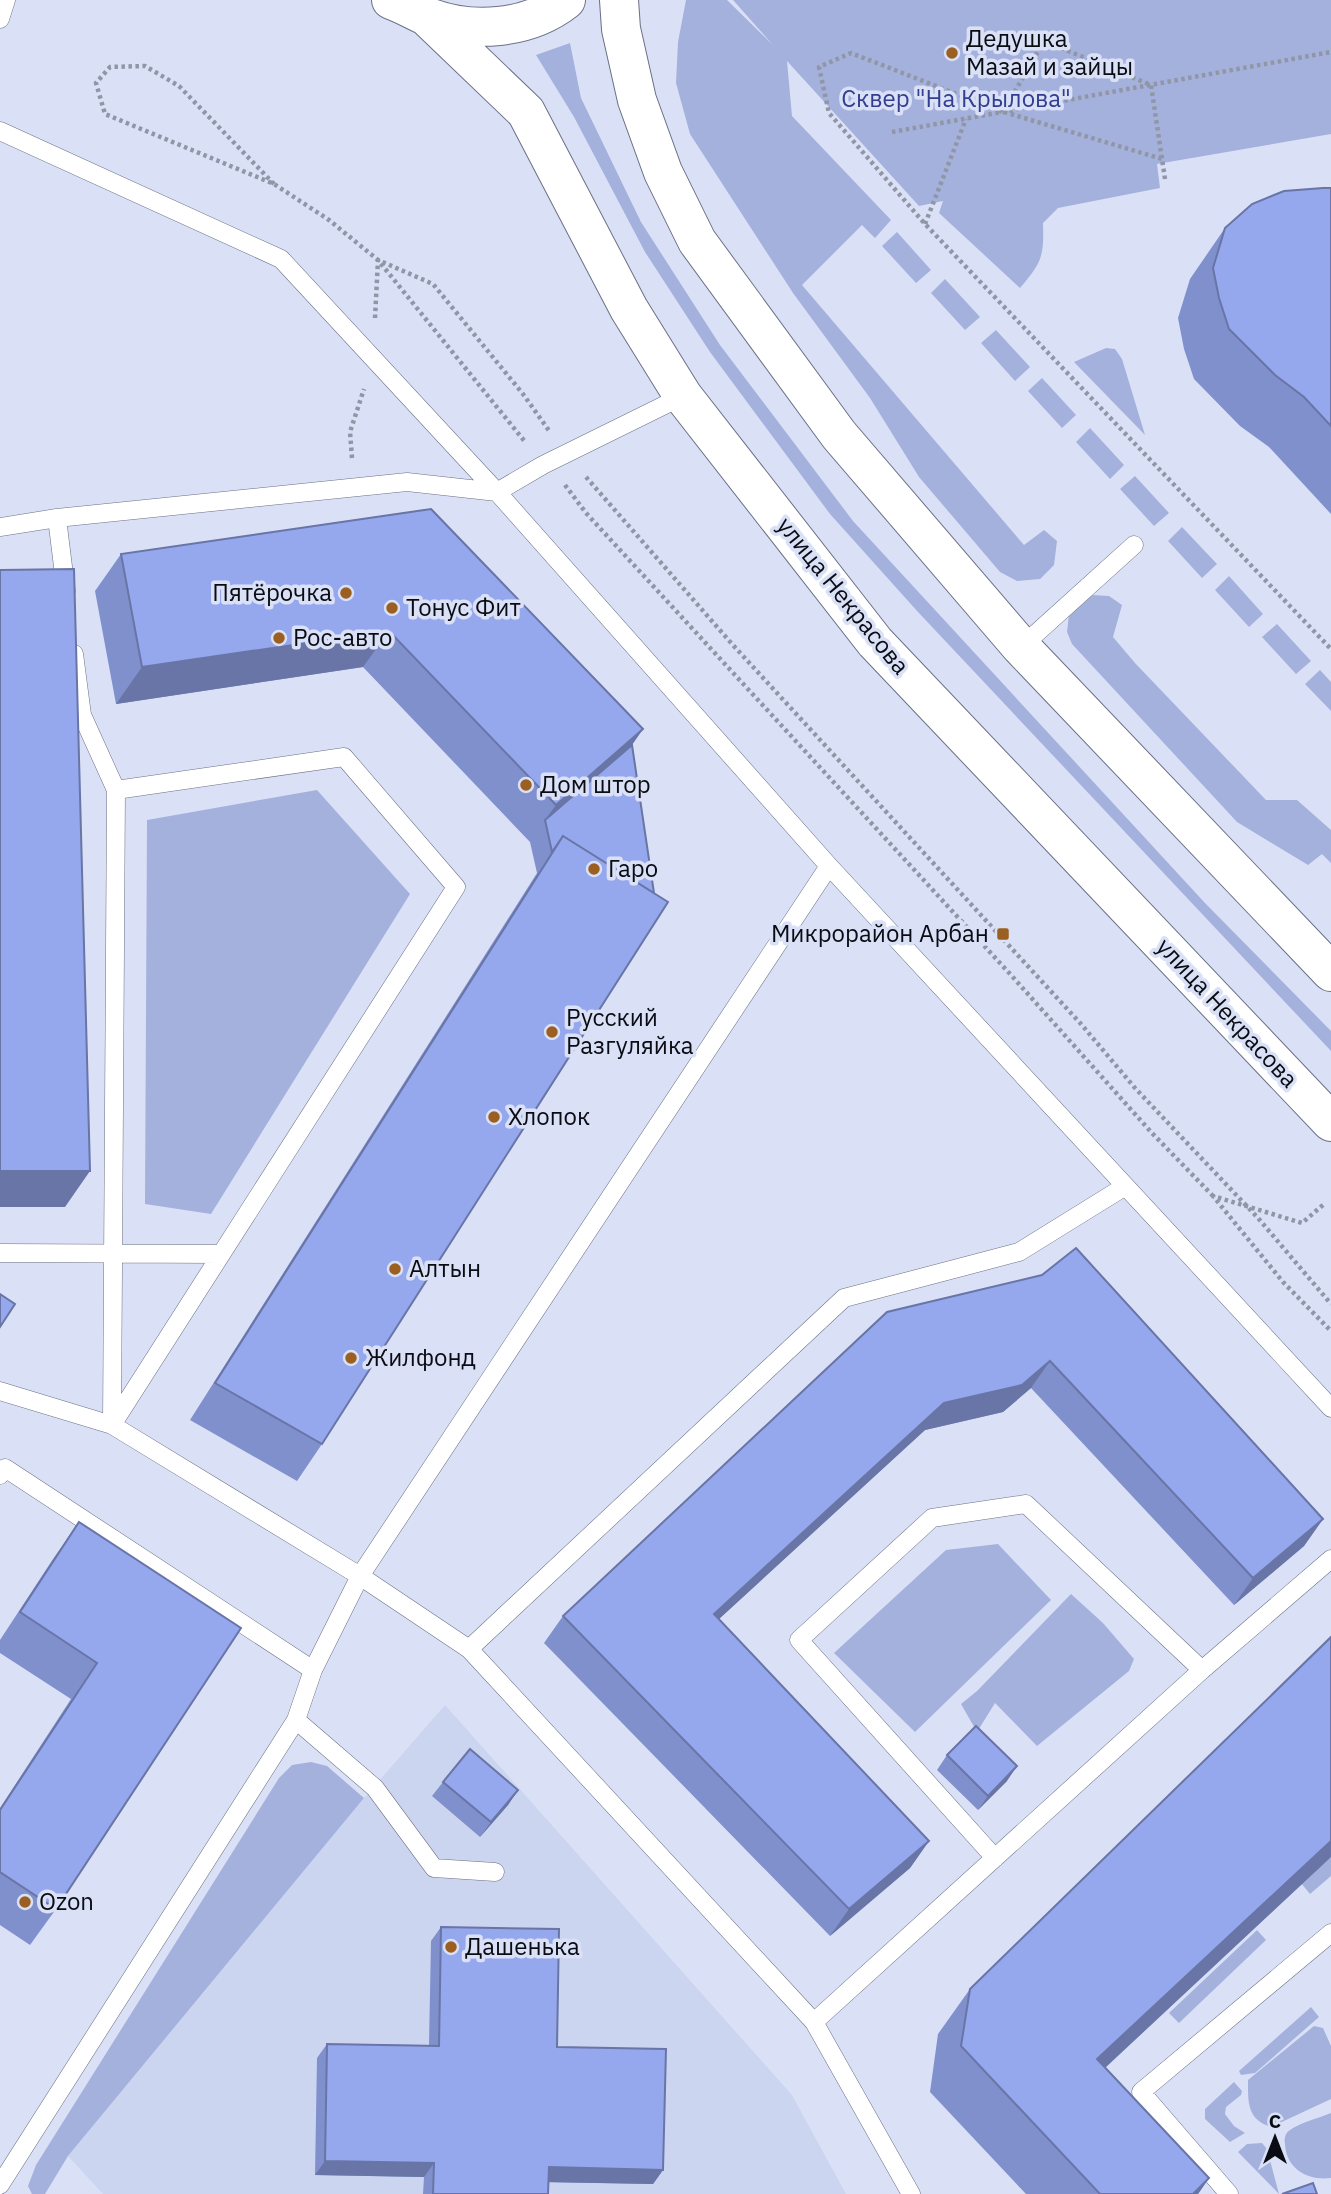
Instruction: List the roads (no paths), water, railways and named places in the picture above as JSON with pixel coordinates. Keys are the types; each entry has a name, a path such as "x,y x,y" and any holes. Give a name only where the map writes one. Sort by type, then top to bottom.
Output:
{"main road":[{"path":"404,5 470,27 513,25 554,10 566,0"},
{"path":"619,0 621,29 637,100 663,172 697,242 839,435 1021,647 1331,972"},
{"name":"улица Некрасова","path":"404,5 526,112 629,309 683,396 875,642 1331,1122"}],"lane":[{"path":"0,19 6,0"},
{"path":"0,131 281,259 497,492 829,866 1331,1408"},
{"path":"0,527 57,518 407,482 497,492 543,465 683,396"},
{"path":"57,518 68,610"},
{"path":"1021,647 1134,545"},
{"path":"72,636 82,715 116,790 112,1425"},
{"path":"112,1425 456,887 344,757 116,790"},
{"path":"5,2194 0,2187 296,1720 313,1670 360,1576 829,866"},
{"path":"469,1649 844,1298 1019,1252 1124,1187"},
{"path":"0,1253 221,1254"},
{"path":"0,1391 112,1425 360,1576 469,1649 814,2022 911,2194"},
{"path":"0,1475 5,1468 313,1670"},
{"path":"995,1858 799,1640 932,1518 1026,1504 1202,1670"},
{"path":"814,2022 1202,1670 1331,1559"},
{"path":"296,1720 375,1788 434,1868 495,1872"},
{"path":"1229,2194 1141,2092 1331,1933"}],"place":[{"name":"Дедушка Мазай и зайцы","path":"952,53"},
{"name":"Пятёрочка","path":"346,593"},
{"name":"Тонус Фит","path":"392,608"},
{"name":"Рос-авто","path":"279,638"},
{"name":"Дом штор","path":"526,785"},
{"name":"Гаро","path":"594,869"},
{"name":"Микрорайон Арбан","path":"1003,934"},
{"name":"Русский Разгуляйка","path":"552,1032"},
{"name":"Хлопок","path":"494,1117"},
{"name":"Алтын","path":"395,1269"},
{"name":"Жилфонд","path":"351,1358"},
{"name":"Ozon","path":"25,1902"},
{"name":"Дашенька","path":"451,1947"}],"park label":[{"name":"Сквер \"На Крылова\"","path":"956,99"}]}
